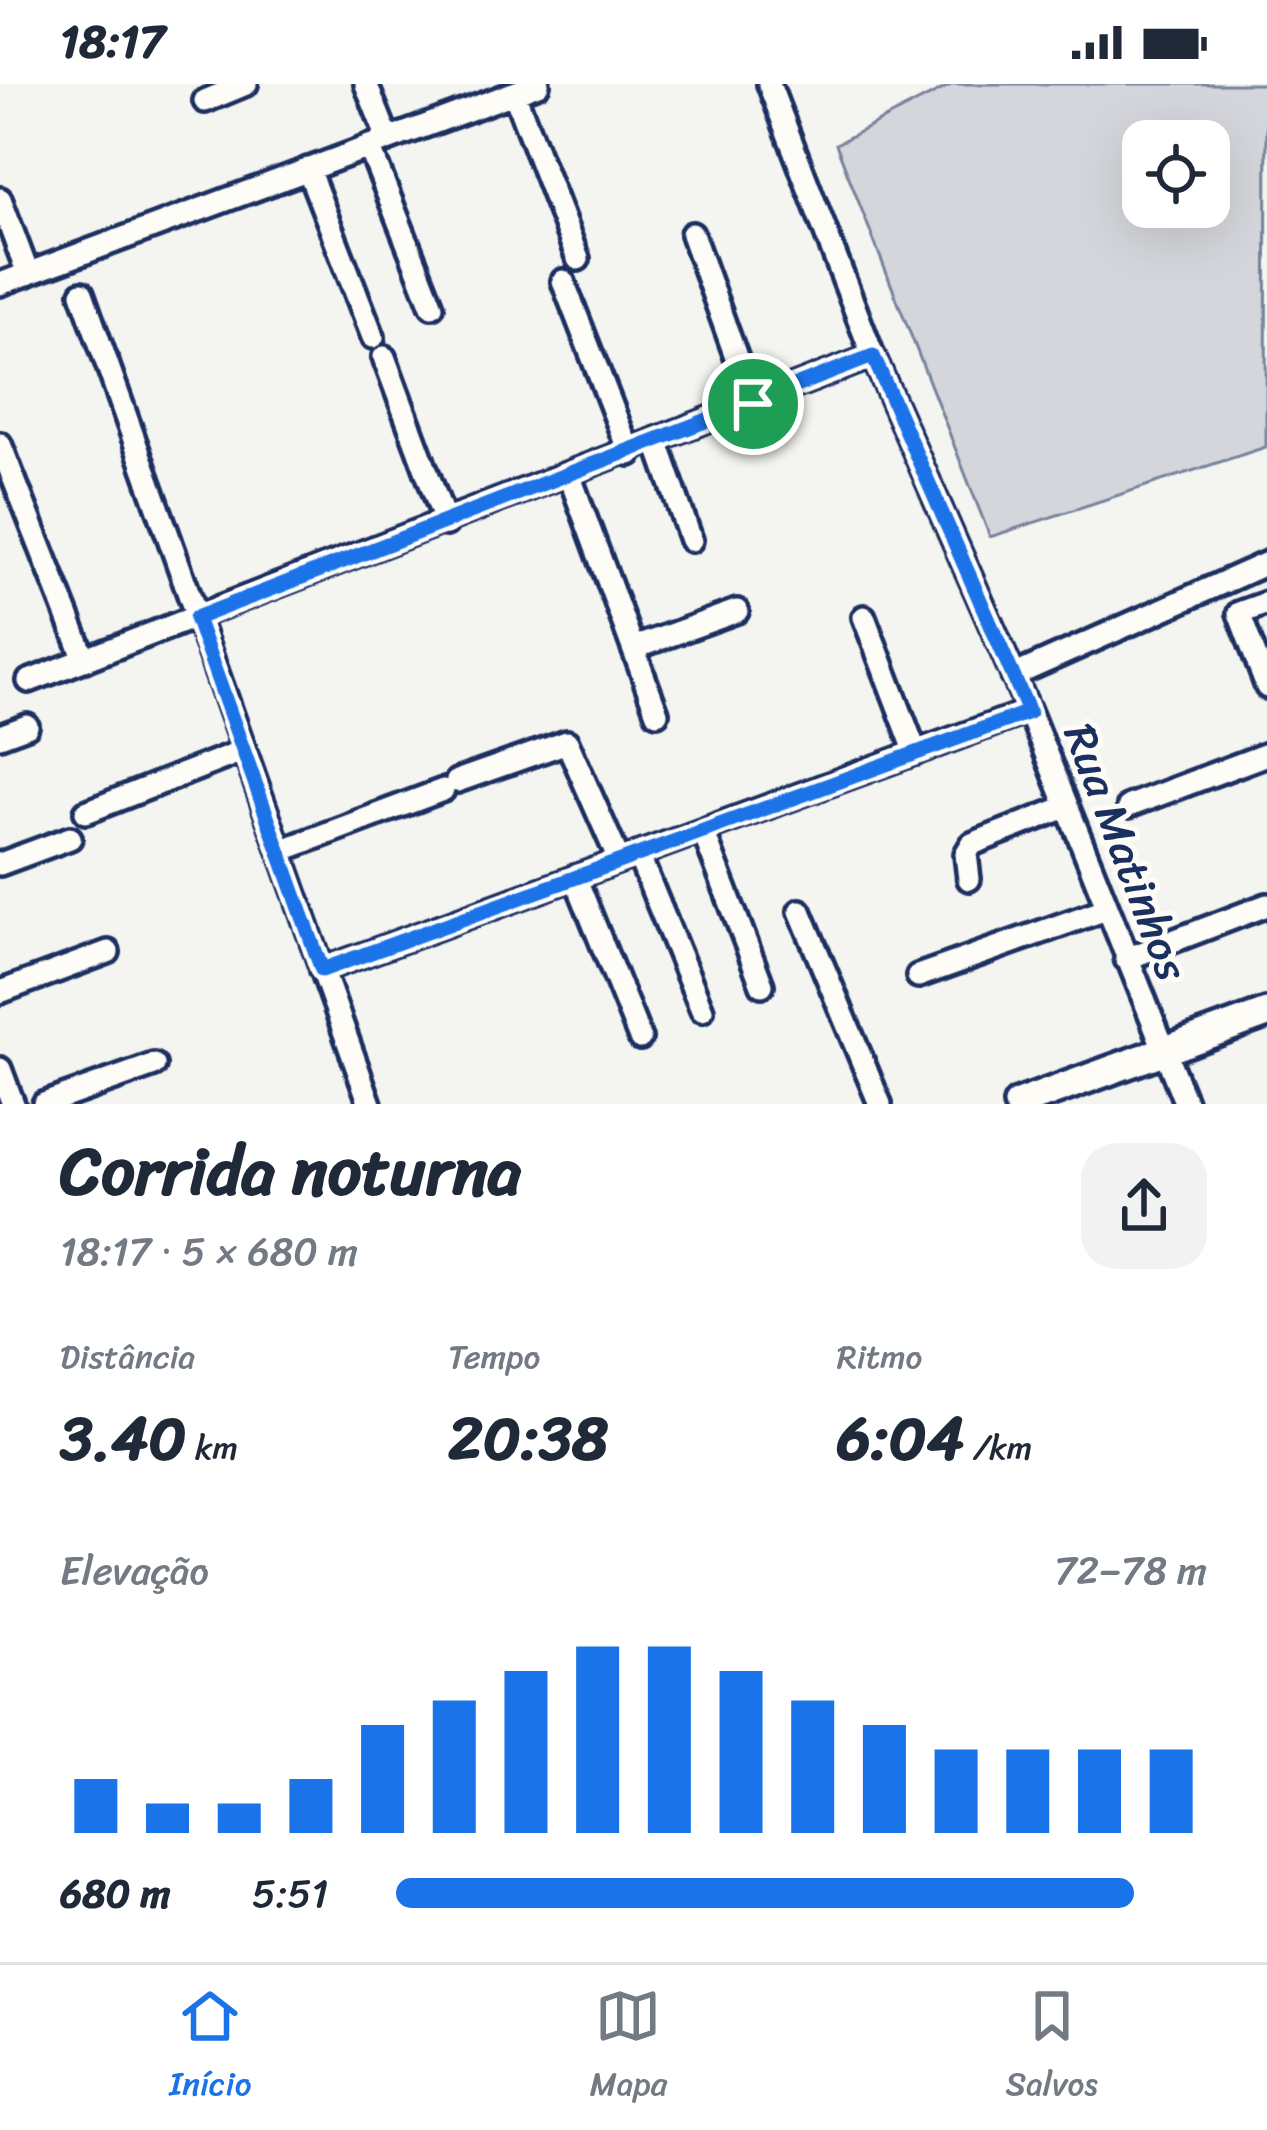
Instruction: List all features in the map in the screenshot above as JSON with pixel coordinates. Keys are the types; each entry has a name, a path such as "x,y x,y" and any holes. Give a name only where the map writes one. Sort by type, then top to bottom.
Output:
{"street":[{"path":"205,101 246,84"},
{"path":"366,84 379,143 432,306"},
{"path":"0,284 538,84"},
{"name":"Rua Matinhos","path":"769,84 873,356 1029,712 1186,1104"},
{"path":"514,93 578,259"},
{"path":"308,169 446,524"},
{"path":"0,199 28,274"},
{"path":"692,234 753,404"},
{"path":"563,281 630,454"},
{"path":"82,293 370,1104"},
{"path":"29,681 630,454 873,356"},
{"path":"657,443 691,540"},
{"path":"0,444 86,660"},
{"path":"570,477 657,713"},
{"path":"1013,676 1267,563"},
{"path":"1267,603 1239,613 1267,686"},
{"path":"634,648 737,611"},
{"path":"864,616 916,753"},
{"path":"322,970 1029,712"},
{"path":"0,736 27,726"},
{"path":"280,851 567,742 629,857 701,1010"},
{"path":"86,812 242,751"},
{"path":"1129,806 1267,754"},
{"path":"969,879 966,854 972,844 1066,807"},
{"path":"703,830 762,985"},
{"path":"0,864 70,838"},
{"path":"575,877 640,1038"},
{"path":"1126,959 1267,905"},
{"path":"918,976 1106,909"},
{"path":"800,911 880,1104"},
{"path":"0,992 108,952"},
{"path":"1018,1104 1267,1013"},
{"path":"44,1104 154,1065"},
{"path":"0,1069 13,1104"}],"shaded area":[{"path":"953,84 1267,84 1266,447 990,537 836,144"}],"route":[{"path":"873,356 1029,712 322,970 196,618 753,404 873,356"}]}
